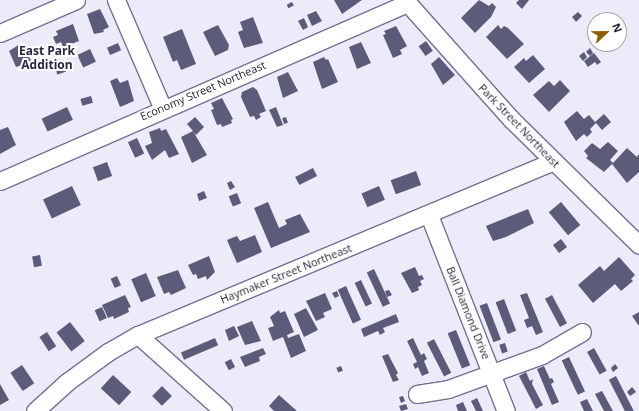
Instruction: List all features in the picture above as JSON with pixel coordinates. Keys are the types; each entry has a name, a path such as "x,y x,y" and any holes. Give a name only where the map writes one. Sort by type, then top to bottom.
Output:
{"street":[{"path":"0,33 76,0"},
{"path":"116,0 163,109"},
{"name":"Economy Street Northeast","path":"0,181 406,2"},
{"name":"Park Street Northeast","path":"406,2 552,162 639,245"},
{"name":"Haymaker Street Northeast","path":"35,411 67,382 108,352 138,335 429,215 552,162"},
{"name":"Ball Diamond Drive","path":"429,215 506,411"},
{"path":"417,394 448,389 491,372 542,355 582,332"},
{"path":"138,335 224,411"}],"building":[{"path":"334,0 362,0 342,14"},
{"path":"479,0 489,6 492,3 496,7 491,17 475,33 461,18"},
{"path":"519,0 529,0 522,9 516,3"},
{"path":"292,2 294,6 288,8 287,5"},
{"path":"100,9 109,27 103,30 104,32 94,34 87,14"},
{"path":"316,11 322,21 312,26 307,15"},
{"path":"578,12 582,16 576,22 572,17"},
{"path":"253,17 263,43 244,48 238,32 243,30 240,22"},
{"path":"304,18 308,27 303,30 298,21"},
{"path":"73,24 79,41 63,47 61,42 56,44 53,37 58,35 56,31"},
{"path":"218,25 229,45 228,50 215,56 203,32"},
{"path":"498,25 501,29 504,26 508,28 524,44 507,59 486,37"},
{"path":"396,26 407,46 400,50 402,54 393,58 383,35 386,34 384,31"},
{"path":"182,29 196,64 181,70 177,60 173,62 163,37"},
{"path":"426,41 433,51 426,56 419,46"},
{"path":"361,42 371,63 357,69 349,47"},
{"path":"118,43 121,50 110,55 107,48"},
{"path":"20,44 25,45 27,50 31,48 34,55 29,57 33,64 23,68 22,65 16,67 9,51"},
{"path":"90,49 96,62 83,68 77,55"},
{"path":"587,51 593,53 590,56 586,52"},
{"path":"584,52 587,57 583,61 579,56"},
{"path":"594,53 601,62 597,65 595,62 588,67 584,61"},
{"path":"533,55 545,69 529,83 514,67 524,58 526,61"},
{"path":"324,57 326,60 328,59 338,82 322,89 313,62"},
{"path":"439,57 455,75 443,85 431,64"},
{"path":"64,66 66,72 57,74 55,69"},
{"path":"288,72 298,91 283,98 277,77"},
{"path":"117,78 120,83 128,80 134,101 120,107 110,81"},
{"path":"560,80 570,91 549,112 533,95 549,81 554,86"},
{"path":"253,87 257,90 266,111 259,114 261,117 256,120 254,116 250,117 241,97 242,92"},
{"path":"91,96 93,103 82,106 80,99"},
{"path":"222,98 233,119 231,120 232,123 222,127 221,124 217,125 211,110 214,109 211,103"},
{"path":"67,107 73,120 48,132 42,119"},
{"path":"276,107 283,125 277,127 269,110"},
{"path":"577,111 584,119 589,115 595,122 604,114 611,122 602,130 596,123 590,129 592,132 587,137 584,134 576,141 564,122"},
{"path":"195,117 204,127 196,135 187,124"},
{"path":"286,117 288,123 284,124 282,118"},
{"path":"8,127 16,145 0,154 0,130"},
{"path":"160,128 161,131 166,129 179,154 169,158 165,150 152,160 145,146 152,143 149,132"},
{"path":"193,131 207,155 192,163 181,137"},
{"path":"137,138 144,153 135,158 128,142"},
{"path":"608,142 618,151 610,160 613,163 627,148 637,157 639,154 639,172 627,183 612,164 604,172 586,158 588,156 584,151 592,143 600,149"},
{"path":"107,162 112,176 98,181 93,167"},
{"path":"313,168 317,176 299,185 295,177"},
{"path":"416,171 421,185 396,194 391,180"},
{"path":"231,181 235,187 230,190 227,183"},
{"path":"72,186 81,205 52,219 43,200"},
{"path":"379,186 385,200 367,207 362,193"},
{"path":"204,191 207,198 199,201 197,194"},
{"path":"237,193 241,203 233,207 229,196"},
{"path":"268,202 279,228 287,224 285,220 300,214 310,232 271,248 254,208"},
{"path":"561,202 580,225 568,235 549,212"},
{"path":"528,209 534,223 506,237 493,241 486,226"},
{"path":"255,235 262,252 237,263 227,240 237,236 240,241"},
{"path":"561,239 567,247 559,253 553,245"},
{"path":"40,255 42,266 34,267 32,256"},
{"path":"209,256 215,272 207,280 206,276 198,279 196,274 193,275 188,265"},
{"path":"619,257 635,275 631,279 633,281 621,291 615,284 593,303 578,285 600,266 604,271"},
{"path":"415,267 419,276 422,275 424,279 420,281 422,285 418,287 419,290 412,293 401,273"},
{"path":"374,269 390,303 383,307 367,272"},
{"path":"178,270 186,288 171,295 169,292 164,294 157,277"},
{"path":"146,273 156,296 141,302 131,279"},
{"path":"117,276 121,285 115,288 111,279"},
{"path":"361,280 372,304 366,307 355,283"},
{"path":"346,286 361,320 353,323 338,290"},
{"path":"389,290 392,295 387,297 385,291"},
{"path":"337,291 339,296 335,298 332,293"},
{"path":"325,293 332,309 323,313 325,317 316,321 306,301"},
{"path":"527,293 543,332 536,335 532,326 527,328 524,320 529,318 520,295"},
{"path":"125,295 131,307 128,308 129,312 114,319 113,316 108,318 102,305"},
{"path":"552,295 567,323 560,327 545,299"},
{"path":"504,299 516,331 508,334 496,302"},
{"path":"487,303 501,339 494,342 480,306"},
{"path":"102,307 107,318 100,321 95,310"},
{"path":"306,308 318,330 304,337 294,314"},
{"path":"279,310 280,313 285,311 294,332 287,335 288,338 299,334 306,351 291,358 283,337 273,341 268,328 274,326 270,317"},
{"path":"639,312 639,326 632,316"},
{"path":"396,314 399,322 383,328 385,332 380,335 378,331 364,337 361,329"},
{"path":"252,321 261,341 245,345 237,327"},
{"path":"70,322 85,341 71,351 57,332"},
{"path":"234,326 239,336 229,341 225,330"},
{"path":"456,330 470,365 462,369 448,333"},
{"path":"47,332 56,346 49,351 39,337"},
{"path":"215,338 218,345 184,360 181,352"},
{"path":"413,338 421,355 424,353 427,359 424,361 429,373 422,376 418,367 415,369 413,364 417,362 407,341"},
{"path":"434,339 451,373 444,376 427,343"},
{"path":"505,343 508,352 502,353 499,345"},
{"path":"263,348 266,354 259,357 260,361 245,367 240,357"},
{"path":"594,348 607,371 600,375 587,352"},
{"path":"388,354 398,373 396,375 399,380 393,382 382,356"},
{"path":"569,357 585,391 578,395 562,360"},
{"path":"231,359 235,367 229,370 225,362"},
{"path":"615,364 618,368 613,372 611,368"},
{"path":"22,365 34,383 23,391 10,373"},
{"path":"341,366 343,371 338,373 336,368"},
{"path":"544,366 550,379 552,378 554,382 551,384 559,402 552,405 537,369"},
{"path":"526,372 530,381 533,379 532,384 543,405 536,409 519,376"},
{"path":"113,375 131,392 119,405 101,388"},
{"path":"616,376 634,411 625,411 609,380"},
{"path":"0,384 9,400 0,405"},
{"path":"162,386 172,396 162,406 152,396"},
{"path":"632,387 636,392 630,396 627,392"},
{"path":"602,391 613,411 604,411 595,394"},
{"path":"279,395 297,411 274,411 269,406"},
{"path":"403,396 405,401 401,403 399,397"},
{"path":"477,398 483,411 476,411 471,401"},
{"path":"587,399 593,411 584,411 580,402"},
{"path":"463,402 467,411 458,411 456,405"},
{"path":"406,404 408,409 401,411 399,406"}],"district":[{"name":"East Park Addition","path":"47,58"}]}
